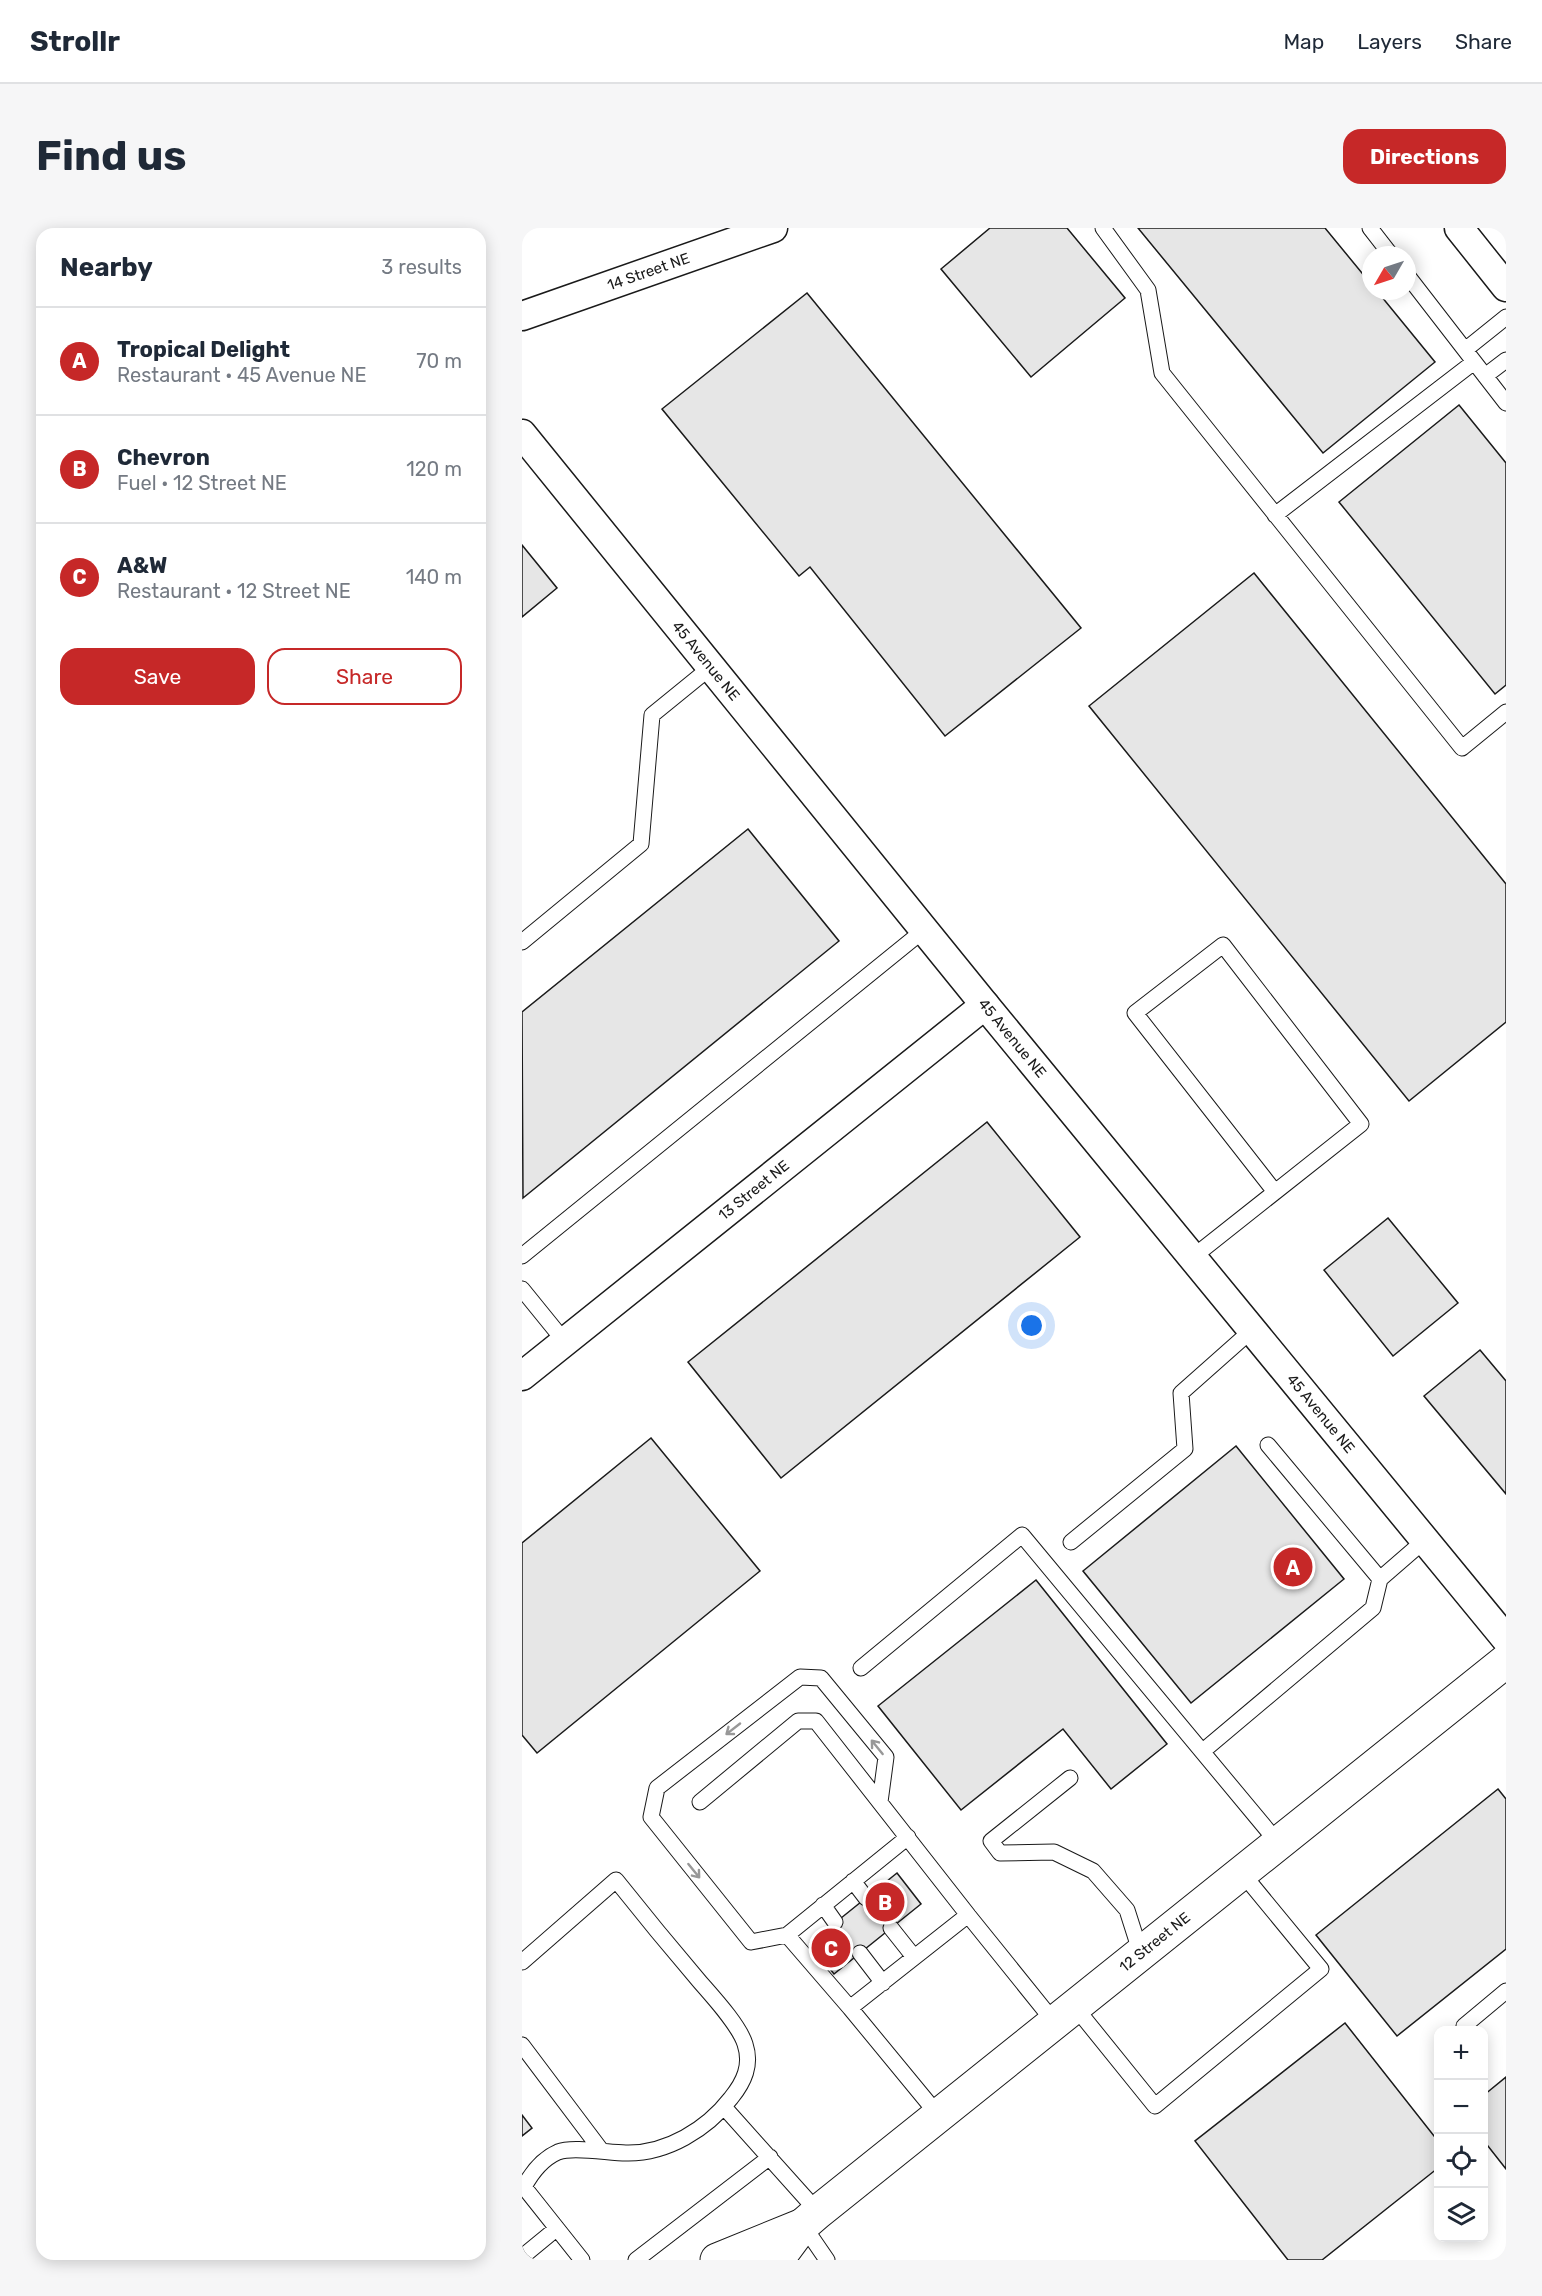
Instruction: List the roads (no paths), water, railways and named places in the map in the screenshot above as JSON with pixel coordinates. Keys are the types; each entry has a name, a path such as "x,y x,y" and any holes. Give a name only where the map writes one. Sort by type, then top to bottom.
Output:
{"street":[{"name":"14 Street NE","path":"522,316 722,236 773,228"},
{"path":"1459,228 1506,287"},
{"name":"45 Avenue NE","path":"522,434 985,1005 1506,1640"},
{"name":"13 Street NE","path":"522,1376 985,1005"},
{"name":"12 Street NE","path":"777,2260 811,2219 1506,1661"},
{"name":"12 Street NE","path":"717,2260 811,2219"}],"lane":[{"path":"1103,228 1148,290 1162,373 1462,748 1506,712"},
{"path":"1371,228 1384,246"},
{"path":"1416,287 1506,403"},
{"path":"1465,350 1506,317"},
{"path":"1485,376 1506,360"},
{"path":"1275,515 1474,362"},
{"path":"522,942 641,844 652,715 711,668"},
{"path":"522,1256 924,930"},
{"path":"1193,1257 1361,1124 1223,945 1135,1013 1275,1192"},
{"path":"522,1289 566,1341"},
{"path":"1071,1542 1185,1449 1181,1393 1252,1330"},
{"path":"1268,1444 1380,1579"},
{"path":"861,1668 1023,1535 1279,1844"},
{"path":"1203,1751 1373,1608 1380,1579 1425,1540"},
{"path":"880,1802 886,1757 820,1678 800,1677 657,1788 651,1817 751,1942 787,1935 908,1837"},
{"path":"700,1802 798,1721 816,1721 968,1915 1155,2106 1321,1969 1242,1873"},
{"path":"1070,1778 991,1841 1000,1853 1054,1852 1093,1871 1127,1910 1141,1954"},
{"path":"522,1962 616,1880 726,2013 745,2043 748,2064 744,2082 724,2107 702,2128 653,2150 627,2153 601,2150 560,2151 531,2173 524,2187 582,2260"},
{"path":"853,1881 866,1898"},
{"path":"823,1905 835,1922"},
{"path":"850,2008 968,1915"},
{"path":"891,1928 914,1957"},
{"path":"787,1935 939,2116"},
{"path":"860,1953 883,1983"},
{"path":"1464,2026 1506,1991"},
{"path":"522,2045 601,2150"},
{"path":"724,2107 770,2157 811,2219 827,2260"},
{"path":"636,2260 770,2157"},
{"path":"522,2257 556,2229"}],"place":[{"name":"Tropical Delight","path":"1293,1567"},
{"name":"Chevron","path":"885,1902"},
{"name":"A&W","path":"831,1948"}]}
